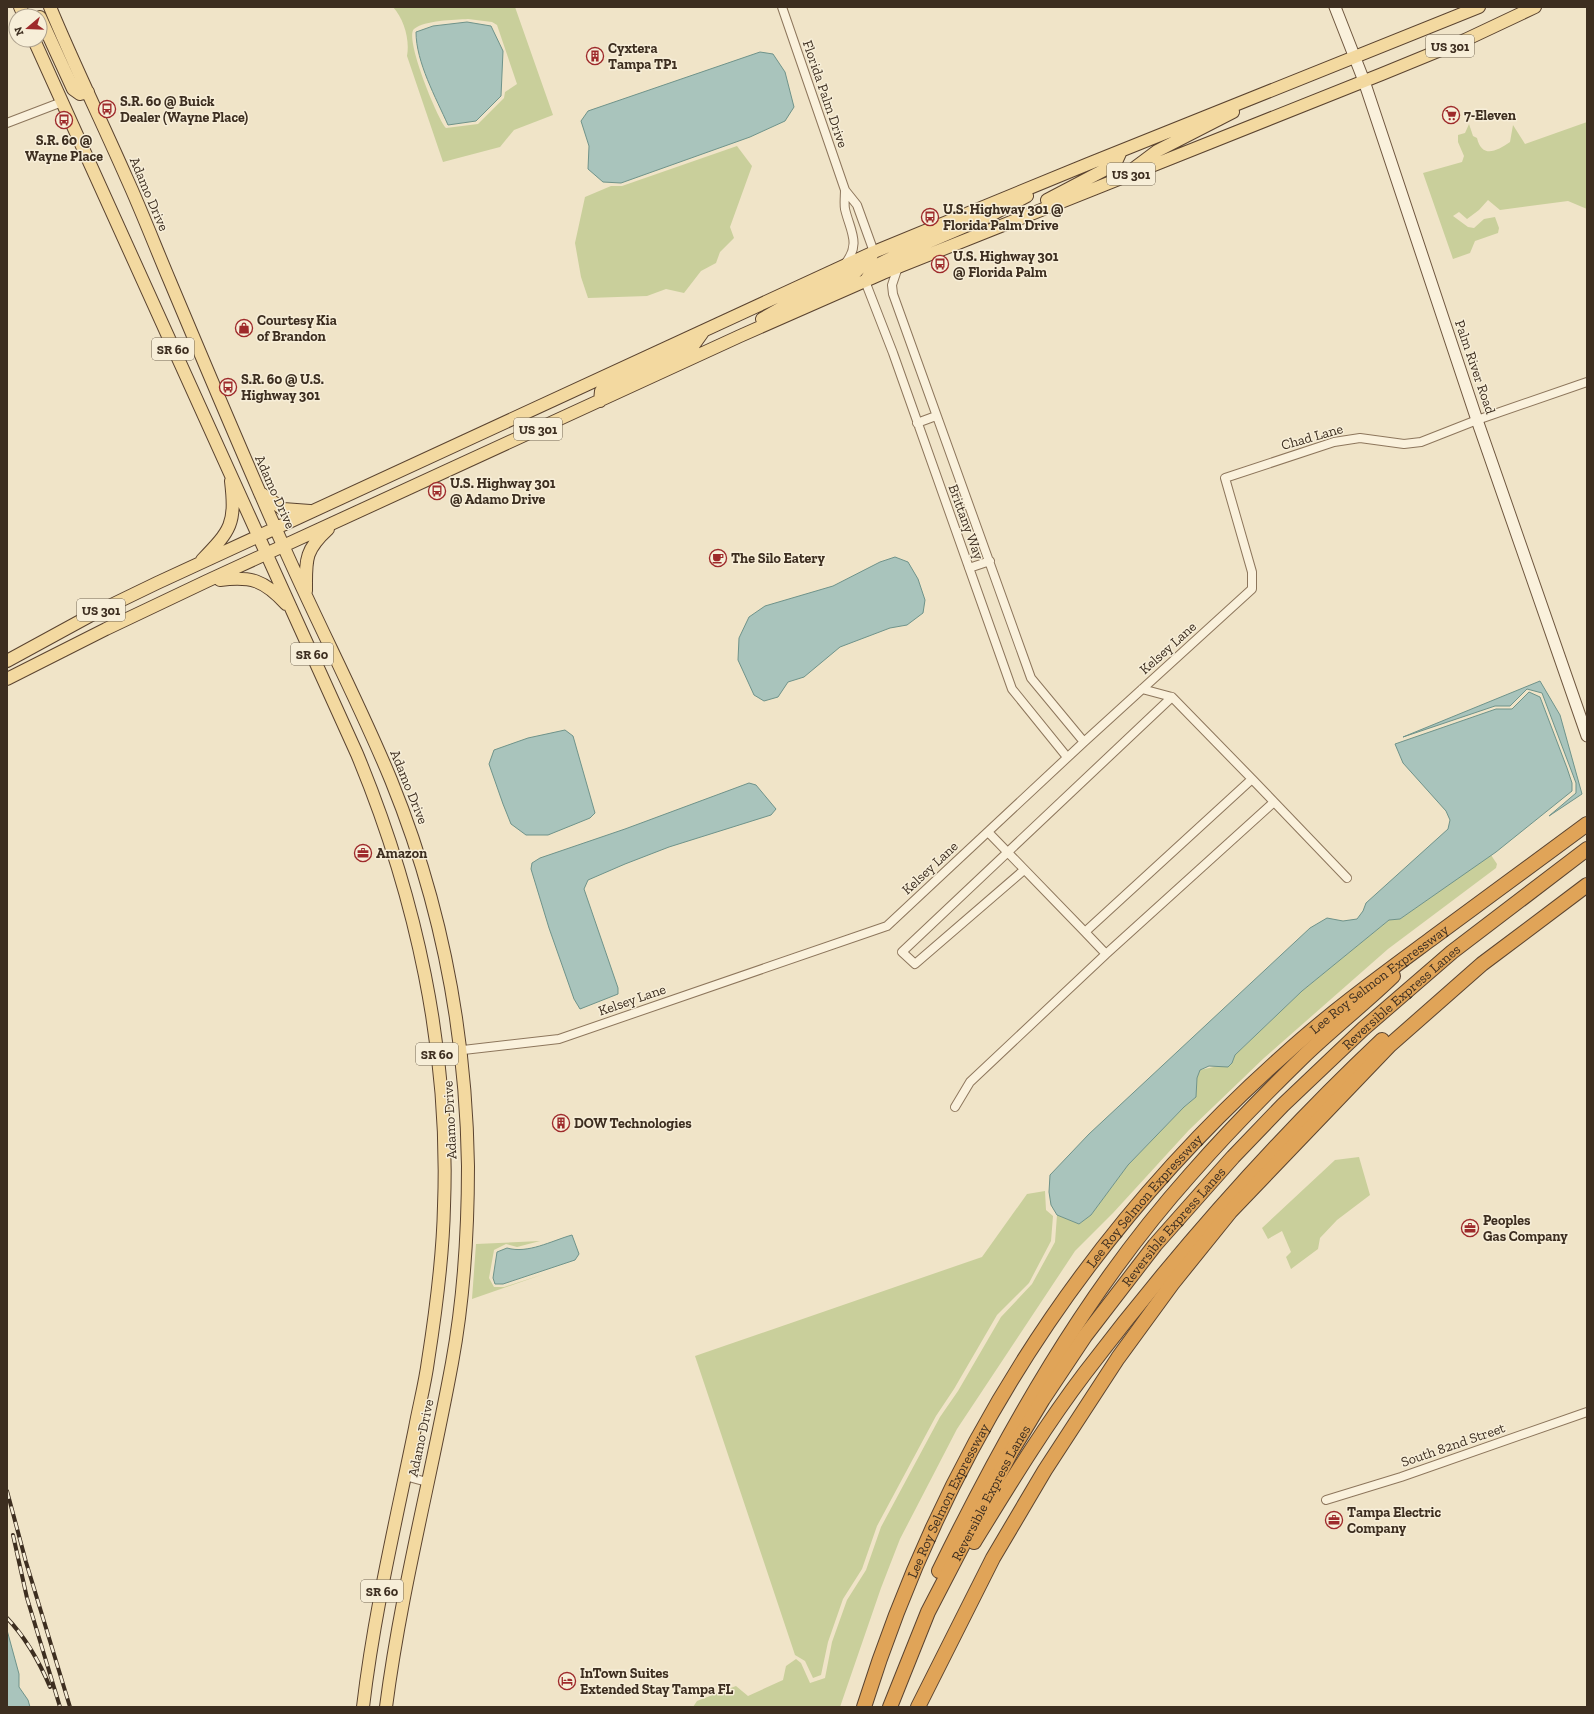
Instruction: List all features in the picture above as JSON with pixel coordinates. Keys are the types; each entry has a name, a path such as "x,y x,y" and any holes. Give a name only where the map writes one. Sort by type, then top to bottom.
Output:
{"highway":[{"name":"Lee Roy Selmon Expressway","path":"864,1707 898,1607 953,1483 1011,1379 1079,1278 1144,1196 1216,1118 1284,1054 1328,1017 1409,955 1586,825"},
{"name":"Reversible Express Lanes","path":"890,1707 928,1612 1011,1452 1043,1399 1108,1305 1181,1214 1283,1105 1363,1029 1452,952 1587,849"},
{"path":"918,1707 993,1558 1045,1470 1118,1358 1172,1284 1230,1212 1390,1045 1482,964 1587,885"},
{"path":"913,1649 924,1602 974,1498 1020,1416 1081,1315 1163,1206 1219,1143 1305,1056 1394,976 1409,955"},
{"path":"928,1612 940,1603 970,1548 1054,1416 1085,1373 1188,1244 1276,1146 1342,1078 1403,1021 1448,983 1482,964"}],"main road":[{"name":"Adamo Drive","path":"50,7 128,181 212,379 229,424 275,529 377,746 413,838 438,918 454,1005 460,1051 468,1156 465,1247 452,1362 397,1632 386,1707"},
{"name":"US 301","path":"7,661 95,613 874,252 1480,7"},
{"name":"US 301","path":"7,679 79,642 206,581 283,547 740,336 865,281 1465,40 1535,7"},
{"path":"48,34 73,89 80,94 88,92"},
{"name":"Adamo Drive","path":"38,48 360,761 387,833 413,920 428,993 441,1091 444,1152 442,1246 439,1282 428,1365 374,1630 363,1707"},
{"path":"1129,174 1142,161 1157,151 1224,118 1255,97"},
{"path":"990,230 1108,168 1116,162 1121,151"},
{"path":"865,281 875,266 890,258 989,216 1027,196 1046,182"},
{"path":"740,336 761,320 804,295 856,272 874,252"},
{"path":"600,401 601,391 607,385 693,346 704,331"},
{"path":"198,565 222,539 232,522 233,506 230,472"},
{"path":"259,491 283,509 302,512 317,510"},
{"path":"306,594 306,563 309,551 321,536 336,522"},
{"path":"206,581 240,577 261,582 274,591 293,612"}],"street":[{"name":"Florida Palm Drive","path":"782,7 845,190 845,207 854,235 854,247 850,257 843,266"},
{"name":"Palm River Road","path":"1335,7 1364,81 1477,420 1587,736"},
{"path":"7,123 62,102"},
{"name":"Florida Palm Drive","path":"845,190 857,204 874,252"},
{"name":"Brittany Way","path":"898,267 892,285 893,294 1031,678 1084,742"},
{"name":"Brittany Way","path":"865,281 1012,689 1067,758"},
{"name":"Chad Lane","path":"1225,478 1334,442 1360,438 1410,443 1421,442 1477,420 1587,382"},
{"path":"917,423 936,416"},
{"name":"Kelsey Lane","path":"437,1053 559,1038 887,926 1084,742 1252,590 1252,572 1225,478"},
{"path":"969,568 990,561"},
{"path":"1142,689 1172,697 1347,878"},
{"path":"1024,870 915,964 902,952 1172,697"},
{"path":"1084,932 1252,779"},
{"path":"955,1107 970,1082 1106,954 1274,802"},
{"path":"988,832 1106,954"},
{"name":"South 82nd Street","path":"1326,1500 1407,1475 1587,1412"},
{"path":"405,1476 427,1482"}],"green space":[{"path":"393,7 515,7 553,115 514,130 500,147 443,162 407,56 407,37 397,12","holes":["468,19 492,22 497,25 517,84 505,92 504,98 478,124 446,128 429,94 417,61 412,35 414,29 432,22 448,20"]},
{"path":"1587,122 1587,209 1568,201 1500,210 1488,200 1479,210 1467,219 1459,212 1453,216 1468,227 1474,228 1484,219 1495,217 1499,228 1498,233 1475,241 1470,253 1453,259 1423,173 1462,162 1464,156 1458,142 1458,135 1465,133 1469,124 1473,136 1477,138 1482,149 1490,151 1500,148 1510,142 1513,125 1525,144"},
{"path":"737,146 752,166 730,227 734,238 720,252 716,263 701,271 684,293 666,289 647,296 588,298 581,277 575,243 585,197 611,186 622,186"},
{"path":"1491,855 1497,864 1496,868 1388,949 1264,1058 1189,1130 1113,1213 1075,1251 957,1429 900,1539 881,1588 840,1707 693,1707 697,1701 736,1686 748,1696 783,1680 786,1666 796,1659 801,1663 810,1683 825,1678 832,1642 847,1600 866,1570 881,1527 940,1417 958,1391 1001,1317 1032,1284 1055,1242 1057,1215 1079,1224 1091,1215 1128,1165 1184,1107 1196,1097 1197,1078 1200,1070 1232,1063 1235,1055 1302,991 1389,920 1400,919"},
{"path":"1359,1157 1370,1195 1337,1220 1320,1238 1318,1249 1291,1269 1286,1257 1291,1252 1282,1231 1268,1239 1262,1228 1335,1160"},
{"path":"1045,1191 1046,1210 1053,1216 1051,1241 1029,1283 997,1315 954,1389 936,1416 877,1526 862,1569 843,1599 828,1642 821,1675 813,1678 805,1661 795,1655 695,1356 982,1257 1027,1194"},
{"path":"540,1241 517,1247 506,1244 494,1250 489,1278 494,1287 504,1287 544,1274 472,1299 476,1244"}],"water":[{"path":"467,22 491,26 503,51 501,96 476,121 448,125 423,67 419,55 416,32 433,26"},
{"path":"760,52 773,54 785,72 794,107 785,121 750,137 621,183 603,182 588,169 589,146 581,121 588,111"},
{"path":"895,557 908,562 918,579 925,600 923,613 907,625 890,628 840,647 804,677 788,682 778,697 764,701 754,695 738,660 739,638 749,617 765,606 833,586 880,562"},
{"path":"1540,681 1560,715 1582,794 1549,816 1576,793 1576,783 1542,693 1527,689 1510,706 1495,706 1403,737"},
{"path":"1529,692 1540,697 1567,768 1572,783 1572,791 1496,852 1400,919 1389,920 1302,991 1235,1055 1232,1063 1228,1067 1209,1066 1200,1070 1197,1078 1196,1097 1184,1107 1128,1165 1091,1215 1079,1224 1057,1215 1051,1205 1049,1192 1050,1175 1089,1134 1310,928 1327,918 1343,921 1357,919 1363,911 1366,903 1448,829 1450,820 1446,811 1403,763 1395,744 1496,709 1512,709"},
{"path":"565,730 573,736 595,813 590,818 548,835 526,835 511,824 503,804 489,764 494,750 528,738"},
{"path":"749,783 756,785 776,809 771,815 669,847 588,880 584,889 618,988 618,994 580,1009 574,999 549,928 531,869 532,863 540,858 625,829"},
{"path":"572,1235 579,1254 575,1260 503,1284 495,1284 493,1278 497,1252 507,1248 523,1249 540,1246"},
{"path":"7,1630 19,1674 19,1687 28,1700 30,1707 7,1707"}],"railway":[{"path":"7,1491 26,1562 70,1707"},
{"path":"13,1535 27,1598 60,1707"},
{"path":"7,1618 32,1650 50,1687"}],"place":[{"name":"Cyxtera Tampa TP1","path":"595,56"},
{"name":"S.R. 60 @ Buick Dealer (Wayne Place)","path":"107,109"},
{"name":"7-Eleven","path":"1451,115"},
{"name":"S.R. 60 @ Wayne Place","path":"64,120"},
{"name":"U.S. Highway 301 @ Florida Palm Drive","path":"930,217"},
{"name":"U.S. Highway 301 @ Florida Palm","path":"940,264"},
{"name":"Courtesy Kia of Brandon","path":"244,328"},
{"name":"S.R. 60 @ U.S. Highway 301","path":"228,387"},
{"name":"U.S. Highway 301 @ Adamo Drive","path":"437,491"},
{"name":"The Silo Eatery","path":"718,558"},
{"name":"Amazon","path":"363,853"},
{"name":"DOW Technologies","path":"561,1123"},
{"name":"Peoples Gas Company","path":"1470,1228"},
{"name":"Tampa Electric Company","path":"1334,1520"},
{"name":"InTown Suites Extended Stay Tampa FL","path":"567,1681"}]}
